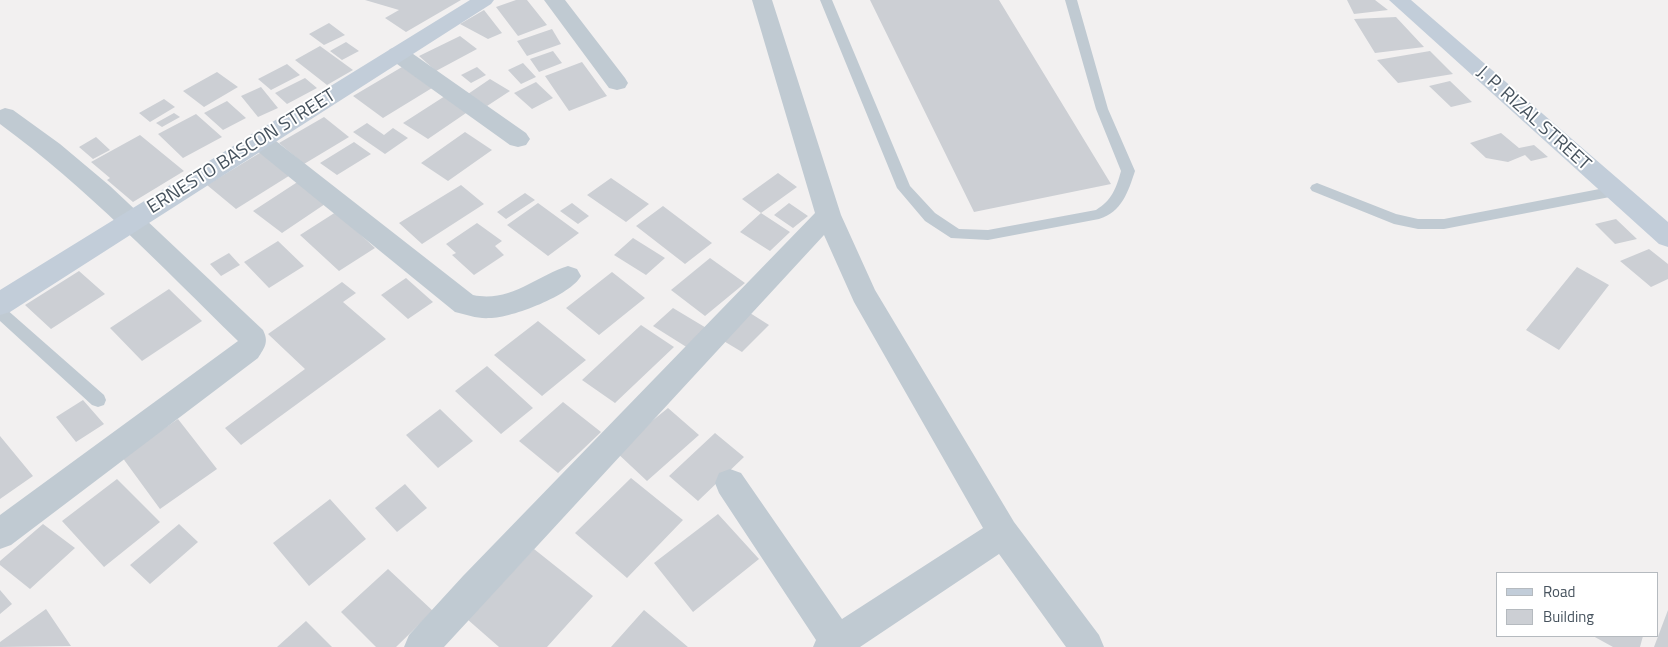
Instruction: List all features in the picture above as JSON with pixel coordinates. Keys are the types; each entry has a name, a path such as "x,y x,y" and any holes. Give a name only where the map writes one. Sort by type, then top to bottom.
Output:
{"street":[{"name":"ERNESTO BASCON STREET","path":"0,304 484,0"},
{"path":"554,0 617,84"},
{"path":"762,0 828,216 863,294 1003,533 1087,647"},
{"name":"J. P. RIZAL STREET","path":"1399,0 1668,237"},
{"path":"398,54 518,139"},
{"path":"0,534 248,350 253,338 102,192 52,150 5,116"},
{"path":"259,140 466,304 477,308 491,308 508,304 527,298 568,276"},
{"path":"421,647 475,587 828,216"},
{"path":"730,483 834,644 1003,533"}],"lane":[{"path":"826,0 904,188 930,217 956,234 988,235 1099,214 1115,205 1121,194 1128,172 1102,109 1071,0"},
{"path":"1317,188 1394,219 1427,224 1444,224 1615,191"},
{"path":"0,312 98,400"}],"building":[{"path":"365,0 461,0 406,32 385,18 399,10"},
{"path":"516,0 527,0 547,25 518,36 496,7"},
{"path":"870,0 999,0 1111,184 974,212"},
{"path":"1347,0 1375,0 1388,10 1354,14"},
{"path":"484,10 502,33 488,39 460,24"},
{"path":"1396,17 1424,47 1375,53 1354,19"},
{"path":"329,23 345,35 324,45 309,34"},
{"path":"552,29 561,44 527,56 517,41"},
{"path":"460,36 477,49 436,71 419,56"},
{"path":"346,42 359,51 342,60 330,51"},
{"path":"320,46 353,70 327,85 295,60"},
{"path":"553,51 562,63 539,72 530,59"},
{"path":"1430,51 1453,74 1398,83 1377,60"},
{"path":"582,62 607,96 569,111 545,76"},
{"path":"523,63 536,77 521,84 508,70"},
{"path":"287,64 300,75 271,90 258,79"},
{"path":"402,67 432,88 383,118 353,96"},
{"path":"477,67 486,75 471,83 461,75"},
{"path":"217,72 238,87 204,107 183,91"},
{"path":"305,78 317,88 287,104 275,93"},
{"path":"490,79 510,91 487,106 468,94"},
{"path":"1450,81 1472,102 1451,107 1429,86"},
{"path":"536,82 553,98 532,109 514,93"},
{"path":"261,87 278,108 258,117 241,96"},
{"path":"445,96 469,111 428,139 403,123"},
{"path":"164,99 175,107 150,122 139,113"},
{"path":"227,101 246,118 223,130 204,113"},
{"path":"174,113 180,117 162,127 156,123"},
{"path":"196,114 222,137 183,158 158,134"},
{"path":"324,117 349,137 304,164 279,143"},
{"path":"367,123 384,135 393,128 408,138 385,154 353,132"},
{"path":"465,132 492,150 448,181 421,163"},
{"path":"1501,133 1519,148 1534,145 1548,157 1531,161 1525,155 1508,162 1486,158 1470,143"},
{"path":"140,135 184,171 133,202 107,180 110,178 91,162"},
{"path":"96,137 110,150 93,159 79,147"},
{"path":"354,142 371,154 337,175 320,163"},
{"path":"263,151 292,174 236,209 207,185"},
{"path":"778,173 797,187 761,213 742,199"},
{"path":"611,178 649,204 626,222 587,195"},
{"path":"299,181 328,202 282,233 253,211"},
{"path":"461,185 484,204 422,244 399,223"},
{"path":"525,193 535,200 506,219 497,212"},
{"path":"538,203 579,233 548,256 507,225"},
{"path":"572,203 589,216 578,224 560,211"},
{"path":"789,203 808,216 793,228 774,215"},
{"path":"663,206 712,243 685,264 636,226"},
{"path":"336,212 375,248 339,271 300,235"},
{"path":"761,213 790,232 770,251 740,232"},
{"path":"1616,219 1637,239 1615,244 1595,224"},
{"path":"477,223 502,241 495,246 504,255 474,275 452,255 456,253 446,244"},
{"path":"633,238 665,258 646,275 614,255"},
{"path":"278,241 304,266 269,288 244,262"},
{"path":"1649,249 1668,264 1668,279 1651,287 1620,261"},
{"path":"229,253 240,265 221,276 210,264"},
{"path":"710,258 745,283 705,316 671,290"},
{"path":"1577,267 1609,285 1559,350 1526,330"},
{"path":"79,271 105,294 51,329 25,305"},
{"path":"612,272 645,298 599,335 566,308"},
{"path":"406,278 433,302 408,319 381,295"},
{"path":"342,282 356,293 343,302 386,339 241,445 225,428 305,369 268,334"},
{"path":"169,289 202,321 142,361 110,328"},
{"path":"673,308 708,329 688,348 653,326"},
{"path":"750,313 769,325 742,352 722,340"},
{"path":"538,321 586,360 542,396 494,355"},
{"path":"641,325 674,347 615,403 582,380"},
{"path":"487,366 533,408 501,434 455,391"},
{"path":"83,400 104,424 76,442 56,417"},
{"path":"563,402 601,432 558,473 519,441"},
{"path":"668,408 699,435 647,481 615,451"},
{"path":"440,409 473,441 438,468 406,435"},
{"path":"178,419 217,469 160,509 122,457"},
{"path":"715,433 744,457 698,501 669,476"},
{"path":"0,436 33,476 0,499"},
{"path":"631,478 683,520 627,578 575,533"},
{"path":"117,479 160,522 104,567 62,521"},
{"path":"405,484 427,508 397,532 375,508"},
{"path":"330,499 366,539 309,586 273,543"},
{"path":"718,514 759,559 693,612 654,563"},
{"path":"43,524 75,548 30,589 0,565 0,561"},
{"path":"179,524 198,542 150,584 130,565"},
{"path":"534,549 593,596 547,647 499,647 467,619"},
{"path":"388,569 433,611 396,647 376,647 341,612"},
{"path":"0,590 12,604 0,614"},
{"path":"46,609 71,646 0,647 0,642"},
{"path":"644,610 688,647 611,647"},
{"path":"1668,610 1668,647 1654,647"},
{"path":"306,621 332,647 277,647"},
{"path":"1595,637 1643,637 1640,647 1613,647"}]}
